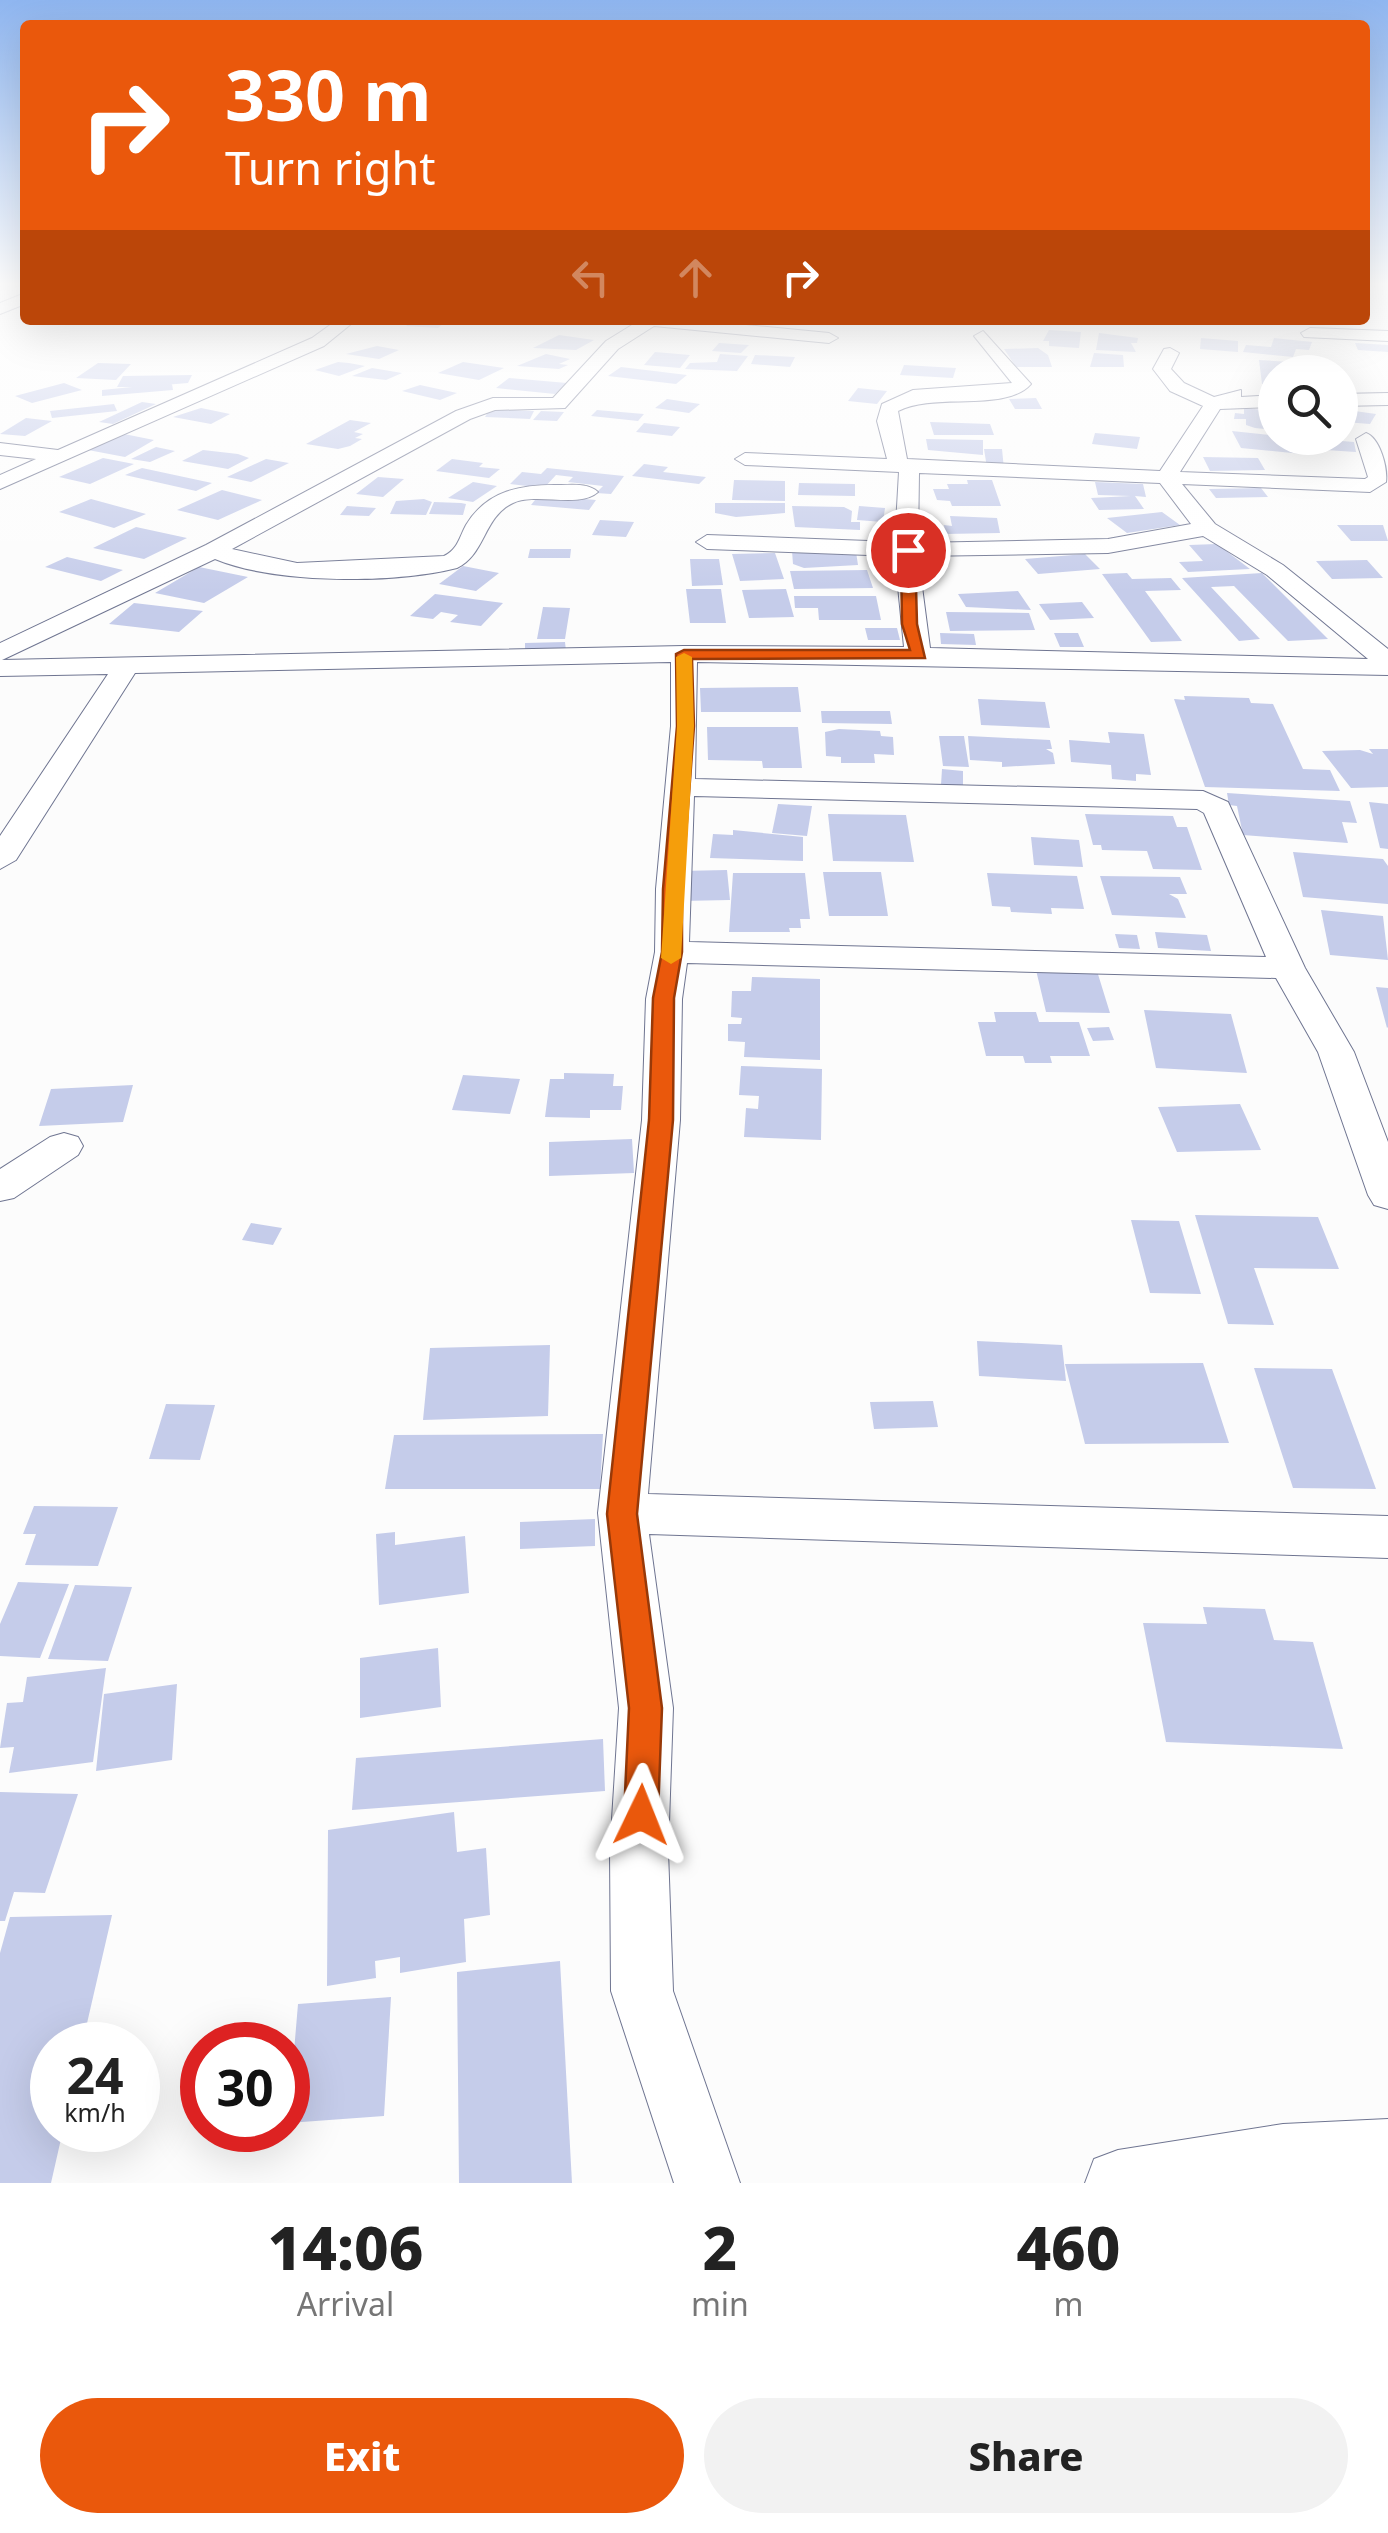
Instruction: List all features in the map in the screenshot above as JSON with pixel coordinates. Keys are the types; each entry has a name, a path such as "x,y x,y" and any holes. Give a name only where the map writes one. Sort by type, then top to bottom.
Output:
{"street":[{"path":"0,483 215,388"},
{"path":"0,652 214,550 462,415 493,404 558,404 573,388"},
{"path":"909,468 898,462 887,421 889,408 912,396 999,393 1012,388"},
{"path":"1185,388 1214,404 1258,402"},
{"path":"1168,480 1172,464 1214,404 1254,388"},
{"path":"1358,400 1388,399"},
{"path":"745,459 1382,490 1366,439"},
{"path":"0,450 33,457 61,456"},
{"path":"909,468 904,533 910,624 919,655"},
{"path":"1168,480 1207,528 1275,570 1388,664"},
{"path":"214,550 232,560 274,569 448,563 467,554 486,511 500,500 522,491 587,492"},
{"path":"707,542 908,550 1112,546 1167,532 1207,528"},
{"path":"0,668 684,654 1388,664"},
{"path":"684,654 685,726 672,952 664,998 661,1120 622,1514 646,1708 640,1851 642,1991 707,2183"},
{"path":"0,860 126,666"},
{"path":"679,787 1177,796 1203,800 1217,808 1288,968 1336,1052 1384,1173"},
{"path":"672,952 1288,968"},
{"path":"0,1188 64,1146"},
{"path":"622,1514 1388,1536"},
{"path":"1118,2183 1283,2156 1388,2152"}],"building":[{"path":"46,388 82,390 32,403 15,396"},
{"path":"173,388 173,390 102,396 102,390"},
{"path":"433,388 457,393 440,400 402,391"},
{"path":"496,388 562,388 555,394"},
{"path":"858,388 887,391 877,404 848,401"},
{"path":"1036,398 1042,409 1015,409 1009,399"},
{"path":"667,399 700,404 689,413 655,408"},
{"path":"142,402 156,404 113,424 99,422"},
{"path":"114,404 117,411 52,418 50,411"},
{"path":"201,408 230,414 211,424 173,417"},
{"path":"1244,408 1258,409 1258,428 1246,425 1246,419 1234,419 1235,413 1244,414"},
{"path":"490,409 534,411 530,419 485,417"},
{"path":"597,410 644,414 638,421 591,416"},
{"path":"541,411 564,412 557,421 533,420"},
{"path":"1358,412 1376,414 1370,424 1358,423"},
{"path":"26,418 52,421 25,436 0,434"},
{"path":"350,420 371,423 354,432 363,434 355,438 362,439 350,446 338,449 306,444"},
{"path":"930,422 990,424 994,435 934,435"},
{"path":"644,423 680,427 672,436 636,432"},
{"path":"1232,431 1258,434 1258,450 1241,448"},
{"path":"1095,433 1140,437 1137,449 1092,444"},
{"path":"124,434 154,440 125,457 88,450"},
{"path":"926,439 983,440 983,455 928,450"},
{"path":"156,447 175,451 150,462 131,459"},
{"path":"984,449 1002,449 1004,469 987,468"},
{"path":"203,450 249,458 228,469 182,461"},
{"path":"1203,457 1258,458 1265,470 1210,471"},
{"path":"103,458 134,464 90,484 59,477"},
{"path":"266,459 289,463 251,482 227,477"},
{"path":"452,459 500,469 489,478 436,471"},
{"path":"644,464 668,467 663,472 706,477 699,484 632,476"},
{"path":"142,468 212,483 196,491 125,475"},
{"path":"547,468 624,476 611,494 596,493 603,486 568,482 573,477 556,475 544,488 510,484 522,472 541,474"},
{"path":"378,477 404,479 383,497 356,494"},
{"path":"734,480 785,481 785,501 732,500"},
{"path":"967,480 992,480 1001,506 952,506 950,501 937,500 933,489 968,484"},
{"path":"473,482 497,486 473,502 448,498"},
{"path":"1095,482 1143,484 1146,497 1135,496 1144,509 1099,510 1091,498 1131,496 1098,495"},
{"path":"799,483 855,484 855,496 798,495"},
{"path":"1261,488 1268,497 1216,498 1209,489"},
{"path":"222,490 262,500 218,520 177,510"},
{"path":"539,495 596,500 589,510 531,505"},
{"path":"91,499 146,514 114,528 59,512"},
{"path":"396,501 432,502 426,515 390,514"},
{"path":"434,502 466,504 463,515 429,514"},
{"path":"715,503 785,503 785,513 736,517 715,513"},
{"path":"347,506 376,508 369,516 340,515"},
{"path":"792,506 844,507 852,511 851,522 860,522 860,530 795,527"},
{"path":"859,506 885,508 883,522 857,520"},
{"path":"1162,512 1180,525 1127,533 1107,518"},
{"path":"950,516 997,518 1000,533 945,534 944,525 952,526"},
{"path":"600,520 634,522 626,537 592,535"},
{"path":"1337,525 1383,525 1388,541 1351,541"},
{"path":"136,527 187,538 144,559 93,548"},
{"path":"1217,544 1250,569 1188,572 1179,562 1203,561 1189,545"},
{"path":"530,549 571,549 570,558 528,558"},
{"path":"792,551 856,552 858,565 804,568 793,564"},
{"path":"775,553 784,579 740,581 732,554"},
{"path":"1085,554 1100,569 1038,574 1025,559"},
{"path":"67,557 123,570 101,581 45,567"},
{"path":"690,559 719,559 723,585 692,586"},
{"path":"1367,560 1383,578 1332,579 1316,561"},
{"path":"463,566 499,573 476,591 439,584"},
{"path":"199,567 248,577 204,603 155,593"},
{"path":"867,570 873,588 794,589 790,571"},
{"path":"1127,573 1132,579 1171,578 1181,590 1145,591 1182,641 1151,642 1102,574"},
{"path":"1262,573 1328,639 1288,641 1234,586 1211,587 1260,639 1239,641 1182,578"},
{"path":"686,589 721,589 726,623 690,623"},
{"path":"786,589 794,617 749,618 742,590"},
{"path":"1018,591 1031,610 966,607 958,594"},
{"path":"435,594 503,603 481,626 450,622 458,615 441,612 433,619 410,616"},
{"path":"794,596 876,596 881,620 819,620 818,608 795,608"},
{"path":"1082,602 1094,618 1050,620 1039,604"},
{"path":"134,603 203,611 179,632 109,624"},
{"path":"543,607 570,608 565,639 537,639"},
{"path":"946,612 1029,613 1035,630 950,631"},
{"path":"865,628 897,628 900,640 868,640"},
{"path":"940,633 974,634 976,645 941,644"},
{"path":"1054,633 1078,633 1084,647 1060,647"},
{"path":"565,642 566,651 525,652 525,643"},
{"path":"798,687 801,712 701,712 700,688"},
{"path":"1184,696 1249,698 1251,703 1273,704 1303,769 1330,770 1340,791 1205,787 1174,699 1185,700"},
{"path":"978,699 1045,702 1050,728 981,725"},
{"path":"821,711 890,711 892,724 822,723"},
{"path":"707,727 798,727 802,768 763,768 762,761 708,760"},
{"path":"880,731 881,736 893,737 894,755 874,754 875,763 841,763 841,757 826,756 825,732"},
{"path":"1108,732 1144,734 1151,775 1136,774 1136,781 1112,779 1111,765 1071,762 1069,740 1110,743"},
{"path":"939,736 964,736 969,767 943,766"},
{"path":"968,736 1050,740 1052,749 1046,749 1053,753 1055,764 1002,767 1002,762 970,760"},
{"path":"1369,749 1388,749 1388,787 1351,788 1322,751 1360,750 1373,754"},
{"path":"942,769 963,771 963,787 941,785"},
{"path":"1227,793 1350,801 1357,823 1342,822 1348,843 1243,835 1237,806 1229,805"},
{"path":"1369,802 1388,804 1388,849 1380,848"},
{"path":"778,804 812,806 807,836 772,833"},
{"path":"828,814 906,815 914,862 833,861"},
{"path":"1085,814 1173,816 1177,827 1187,827 1202,870 1153,869 1147,851 1102,850 1101,845 1093,845"},
{"path":"733,830 803,837 803,861 710,858 713,834 733,835"},
{"path":"1031,837 1079,840 1083,867 1034,865"},
{"path":"1293,852 1383,859 1388,866 1388,904 1303,897"},
{"path":"727,870 730,900 681,901 680,871"},
{"path":"823,872 881,872 888,916 829,916"},
{"path":"733,873 805,873 810,919 800,919 801,928 789,928 790,932 729,932"},
{"path":"987,873 1077,876 1084,909 1051,908 1052,914 1011,912 1010,907 992,906"},
{"path":"1100,876 1180,877 1187,894 1169,894 1178,899 1186,918 1112,915"},
{"path":"1321,910 1383,916 1388,960 1330,955"},
{"path":"1155,932 1207,935 1211,951 1158,948"},
{"path":"1115,934 1137,935 1140,949 1119,948"},
{"path":"1036,970 1097,971 1110,1013 1046,1012"},
{"path":"752,977 820,979 820,1060 744,1057 745,1042 728,1041 728,1024 741,1024 742,1018 731,1017 732,991 751,991"},
{"path":"1376,987 1388,988 1387,1028"},
{"path":"1144,1010 1231,1014 1247,1073 1156,1068"},
{"path":"994,1012 1036,1012 1039,1022 1079,1022 1090,1056 1050,1056 1052,1063 1025,1063 1023,1056 986,1056 978,1022 996,1022"},
{"path":"1109,1027 1114,1040 1093,1041 1087,1028"},
{"path":"741,1066 822,1069 821,1140 744,1137 746,1108 758,1109 759,1096 739,1095"},
{"path":"564,1073 614,1074 613,1086 623,1086 621,1110 590,1110 590,1118 545,1117 550,1079 564,1079"},
{"path":"463,1075 520,1079 510,1114 452,1110"},
{"path":"133,1085 123,1122 39,1126 51,1089"},
{"path":"1240,1104 1261,1150 1177,1152 1158,1107"},
{"path":"632,1139 634,1173 549,1176 549,1142"},
{"path":"1195,1215 1318,1217 1339,1269 1254,1268 1274,1325 1228,1324"},
{"path":"1131,1220 1179,1221 1201,1294 1150,1293"},
{"path":"251,1223 282,1228 273,1245 242,1240"},
{"path":"977,1341 1062,1345 1066,1381 979,1376"},
{"path":"550,1345 548,1416 423,1420 430,1348"},
{"path":"1203,1363 1229,1443 1085,1444 1065,1364"},
{"path":"1254,1368 1332,1369 1376,1489 1293,1488"},
{"path":"933,1401 938,1427 874,1429 870,1402"},
{"path":"166,1404 215,1405 200,1460 149,1459"},
{"path":"603,1434 600,1489 385,1489 394,1435"},
{"path":"34,1506 118,1507 98,1566 25,1565 36,1534 23,1534"},
{"path":"595,1519 595,1546 520,1549 520,1522"},
{"path":"395,1532 395,1545 465,1536 469,1593 379,1605 376,1534"},
{"path":"18,1582 69,1584 40,1658 0,1656 0,1624"},
{"path":"75,1585 132,1587 108,1661 48,1659"},
{"path":"1203,1607 1265,1609 1274,1640 1313,1642 1343,1749 1166,1742 1143,1623 1207,1624"},
{"path":"438,1648 441,1707 360,1718 360,1658"},
{"path":"106,1668 93,1762 9,1773 14,1747 0,1748 7,1703 23,1702 27,1677"},
{"path":"177,1684 172,1760 96,1771 104,1694"},
{"path":"603,1739 605,1791 352,1810 356,1758"},
{"path":"0,1792 78,1794 45,1893 14,1892 5,1921 0,1921"},
{"path":"454,1812 457,1852 486,1848 490,1915 464,1919 466,1962 400,1973 400,1957 375,1961 376,1978 327,1986 328,1830"},
{"path":"112,1915 87,2022 30,2022 30,2152 58,2152 51,2183 0,2183 0,1953 10,1917"},
{"path":"560,1961 572,2183 459,2183 457,1972"},
{"path":"391,1997 384,2116 310,2121 310,2022 296,2022 298,2004"}],"slow traffic":[{"path":"671,958 672,889 685,726 684,657"}],"route":[{"path":"641,1815 646,1708 622,1514 661,1120 664,998 672,952 672,889 685,726 684,654 919,655 910,624 905,575 908,550"}]}
